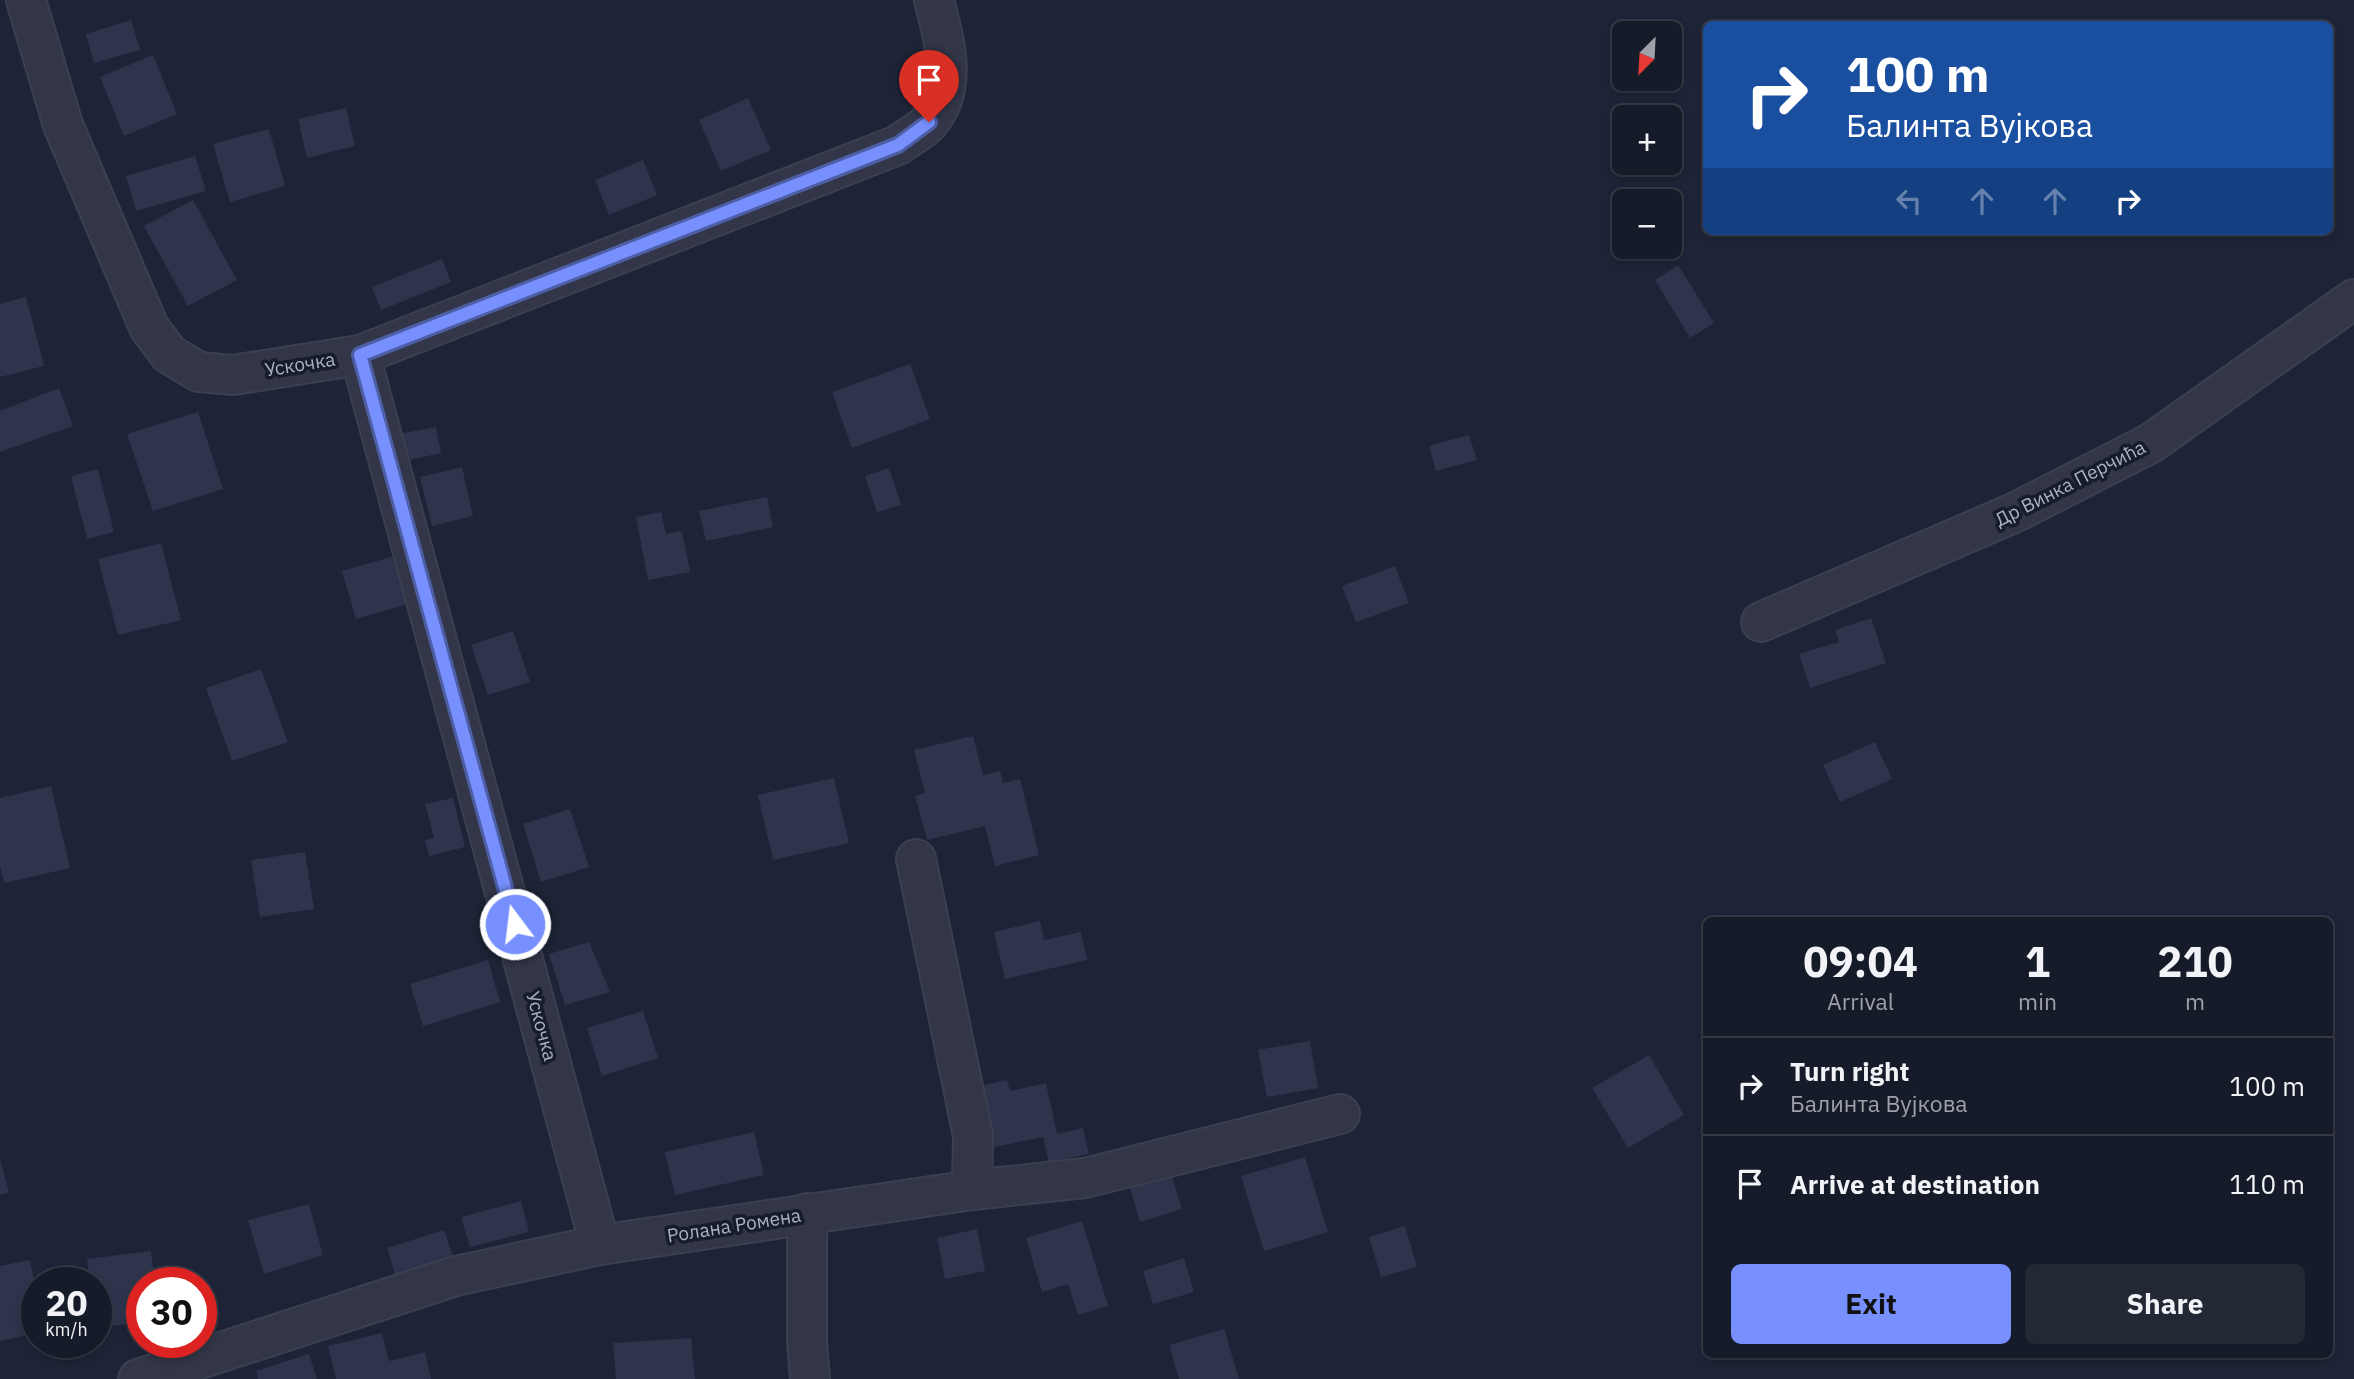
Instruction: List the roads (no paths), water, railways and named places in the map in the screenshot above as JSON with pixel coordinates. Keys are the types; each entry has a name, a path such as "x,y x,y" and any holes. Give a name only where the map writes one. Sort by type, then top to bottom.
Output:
{"street":[{"name":"Ускочка","path":"26,0 63,125 149,327 169,354 199,372 233,375 360,355 600,1245"},
{"path":"360,355 898,145 929,122 947,88 946,50 934,0"},
{"name":"Др Винка Перчића","path":"1761,622 2016,512 2151,443 2354,299"},
{"path":"916,859 973,1136 972,1190"},
{"name":"Ролана Ромена","path":"138,1379 456,1276 600,1245 972,1190 1085,1178 1340,1114"},
{"path":"807,1213 807,1343 810,1379"}]}
